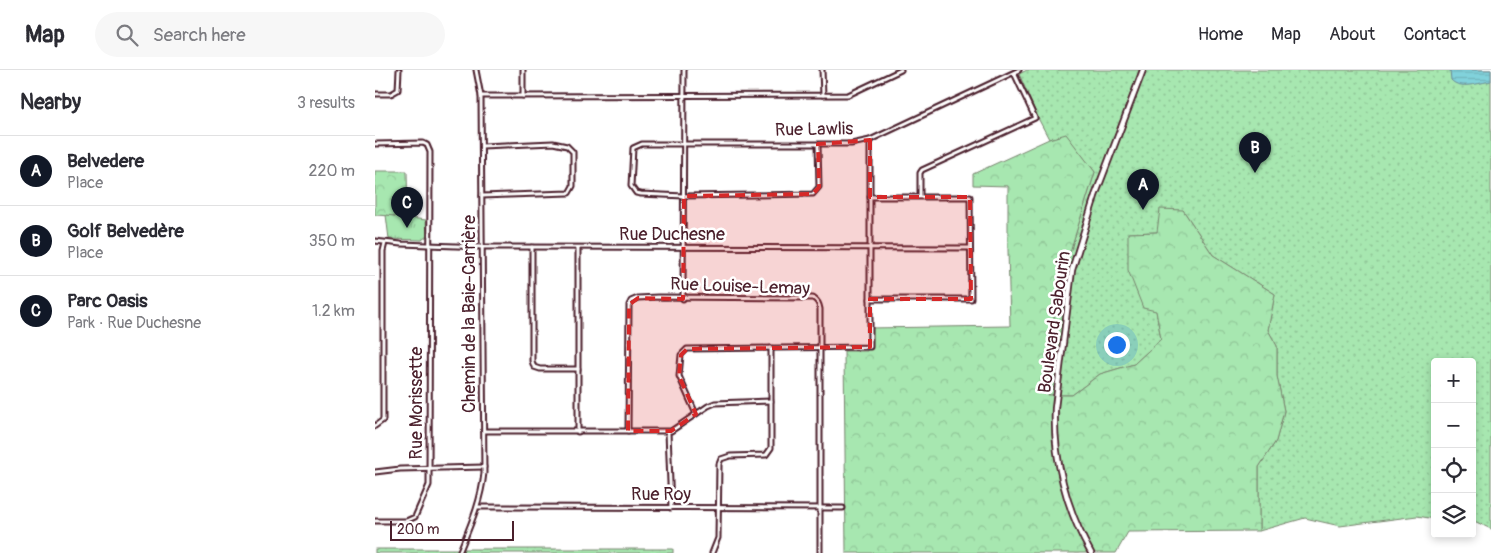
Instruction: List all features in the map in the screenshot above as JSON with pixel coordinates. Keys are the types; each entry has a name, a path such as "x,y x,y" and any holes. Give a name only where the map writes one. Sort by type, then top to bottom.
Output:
{"street":[{"path":"375,94 391,94 398,90 399,70"},
{"name":"Chemin de la Baie-Carrière","path":"459,553 478,507 483,489 484,467 481,96 476,70"},
{"path":"523,70 523,96"},
{"path":"683,298 684,70"},
{"path":"822,70 823,95"},
{"path":"887,70 889,76"},
{"path":"481,96 848,95 901,70"},
{"name":"Rue Lawlis","path":"684,196 636,193 631,186 633,148 641,144 684,143 851,144 870,140 1019,70"},
{"name":"Boulevard Sabourin","path":"1091,553 1067,496 1057,459 1054,428 1055,408 1072,270 1095,196 1143,70"},
{"path":"920,196 920,173 922,170 1035,118 1014,72"},
{"path":"696,414 679,376 681,355 687,349 870,346 870,140"},
{"name":"Rue Morissette","path":"375,144 423,143 429,148 430,245 429,485 415,517 406,521 375,521"},
{"path":"482,146 553,143 567,146 573,152 573,186 569,194 482,196"},
{"path":"684,196 813,194 819,187 818,144"},
{"path":"870,197 969,196 971,299 870,300"},
{"name":"Rue Duchesne","path":"375,241 483,247 970,248"},
{"path":"375,426 383,420 383,261 385,243"},
{"path":"531,247 532,361 534,367 540,369 578,369"},
{"path":"578,248 578,432"},
{"name":"Rue Louise-Lemay","path":"628,432 629,305 631,301 638,298 813,298 819,304 820,310 819,553"},
{"path":"712,553 718,540 719,464 721,459 729,456 766,455 771,448 771,348"},
{"path":"484,431 668,432 676,429 715,403 771,401"},
{"path":"668,432 671,508"},
{"path":"375,472 400,469 484,467"},
{"name":"Rue Roy","path":"478,507 843,508"}],"highlighted area":[{"path":"870,140 870,197 970,197 971,299 870,299 870,347 687,349 681,355 679,376 696,414 671,431 628,431 629,305 638,298 683,299 684,196 813,194 819,187 818,144"}],"green space":[{"path":"1027,70 1491,70 1491,529 1476,522 1476,358 1431,358 1431,518 1417,516 1340,526 1305,518 1259,531 1259,467 1276,441 1284,411 1277,376 1277,346 1268,330 1275,294 1213,255 1183,210 1158,232 1129,233 1156,310 1161,339 1134,364 1100,374 1072,395 1048,395 1047,386 1053,322 1064,271 1095,172 1066,135 1049,139 1019,74"},
{"path":"1066,134 1095,172 1064,271 1053,322 1047,386 1048,395 1072,395 1100,374 1134,364 1161,339 1156,311 1143,308 1128,270 1128,233 1157,232 1160,209 1183,210 1213,255 1275,294 1268,330 1277,346 1277,376 1284,411 1276,441 1259,467 1259,531 1128,532 1116,553 846,553 844,351 867,351 867,328 1010,326 1008,186 973,185 973,174 1049,139"},
{"path":"375,171 407,171 408,217 375,215"},
{"path":"386,215 426,220 427,236 422,240 389,239"},
{"path":"375,549 673,549 673,553 375,553"}],"water":[{"path":"1450,70 1491,70 1491,81 1459,85 1451,80"}],"place":[{"name":"Golf Belvedère","path":"1255,173"},
{"name":"Belvedere","path":"1143,210"},
{"name":"Parc Oasis","path":"407,228"}]}
